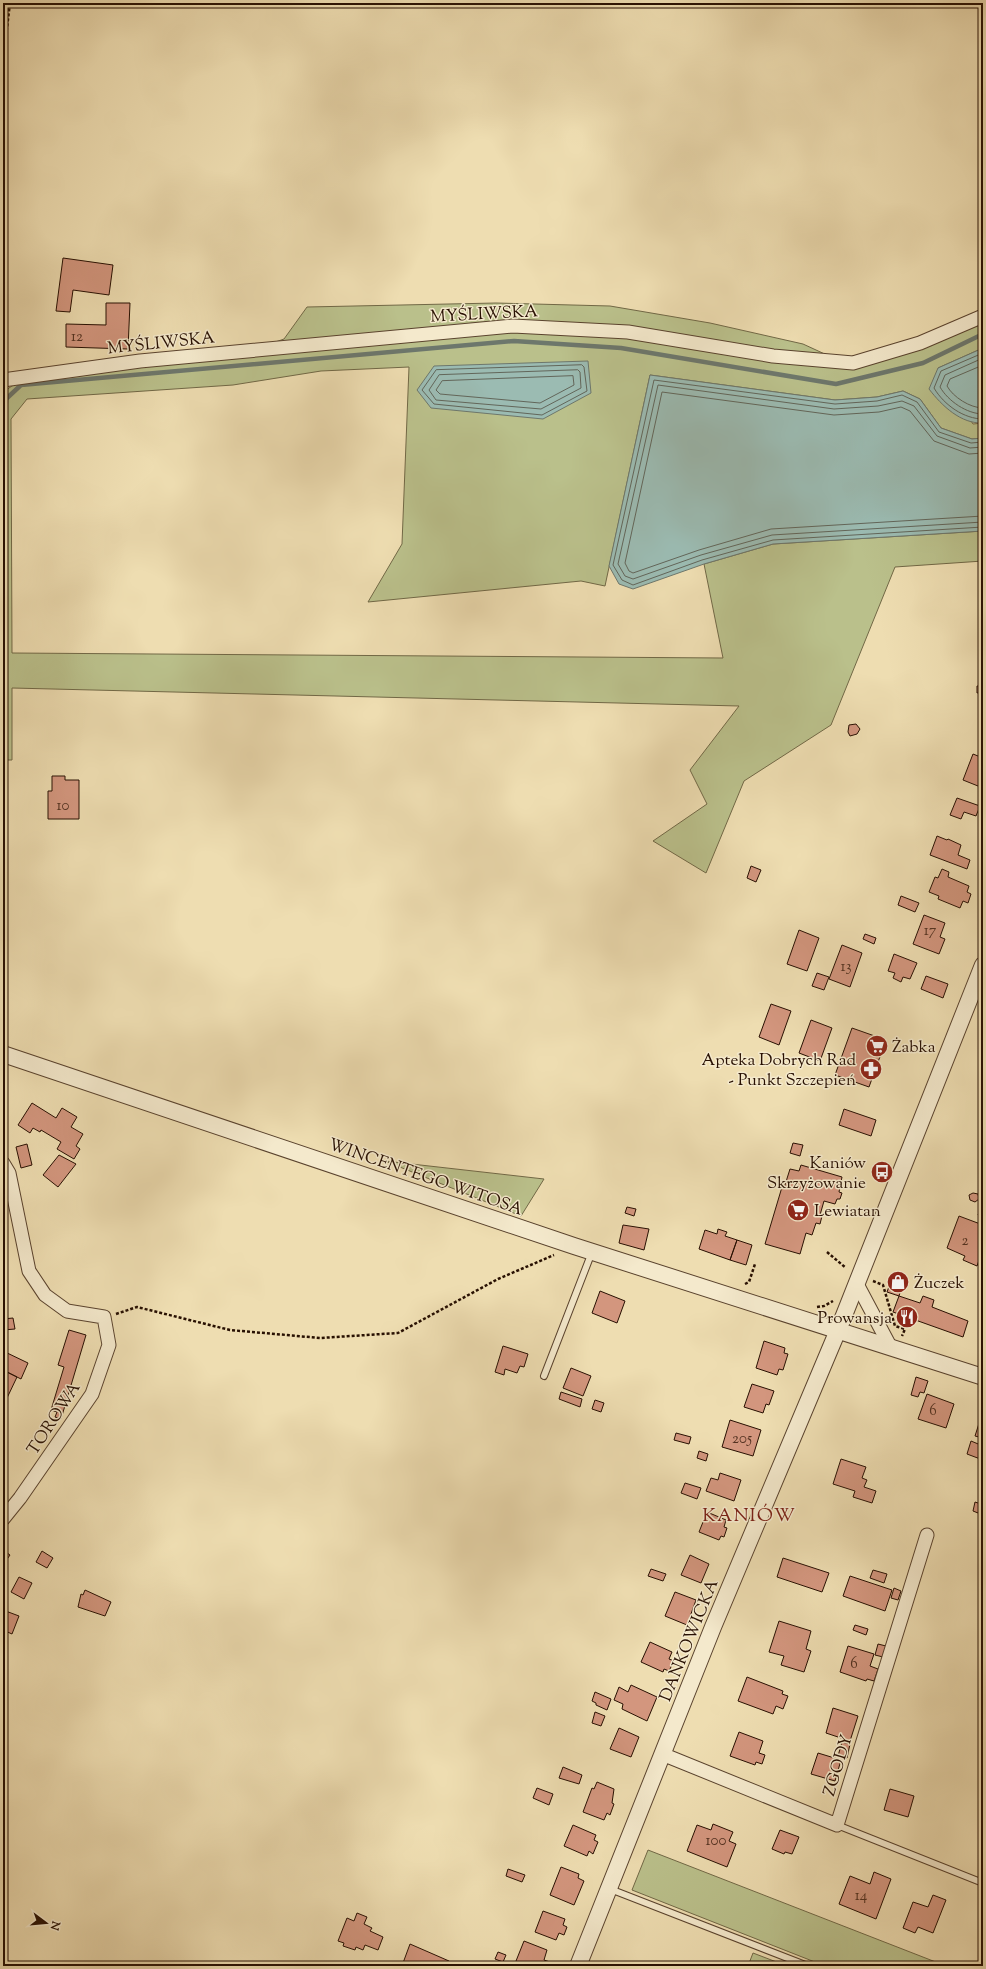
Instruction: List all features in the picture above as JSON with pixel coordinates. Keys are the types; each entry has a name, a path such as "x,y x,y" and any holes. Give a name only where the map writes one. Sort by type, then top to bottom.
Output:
{"street":[{"name":"MYŚLIWSKA","path":"3,380 140,361 514,326 628,332 772,356 853,363 920,343 983,316"},
{"name":"DANKOWICKA","path":"578,1966 713,1627 838,1330 863,1282 983,965"},
{"name":"WINCENTEGO WITOSA","path":"3,1054 592,1252 838,1330 896,1343 983,1377"},
{"path":"3,1163 9,1173 29,1271 45,1295 67,1311 104,1317"},
{"path":"863,1282 896,1343"},
{"name":"TOROWA","path":"3,1519 20,1498 92,1394 109,1345 104,1317"},
{"name":"ZGODY","path":"662,1754 837,1825 927,1535"}],"lane":[{"path":"544,1376 592,1252"},
{"path":"837,1825 983,1883"},
{"path":"608,1889 808,1966"}],"path":[{"path":"3,61 10,3"},
{"path":"104,1317 138,1307 230,1330 320,1338 398,1333 498,1279 574,1246"},
{"path":"730,1296 749,1282 755,1264"},
{"path":"863,1282 884,1285 895,1326 905,1329 896,1343"}],"green space":[{"path":"496,303 610,306 710,323 803,344 853,367 921,348 983,323 983,348 938,368 973,424 983,423 983,438 972,439 941,428 920,399 903,391 877,397 835,400 650,375 605,586 581,581 368,602 402,544 409,367 321,371 233,385 27,399 11,419 12,653 723,658 704,564 773,544 983,531 983,561 895,567 831,725 744,781 706,873 653,841 707,804 690,770 739,706 12,688 12,760 3,760 3,392 18,382 140,366 236,356 284,339 307,307"},
{"path":"385,1161 544,1179 521,1216"},
{"path":"648,1850 946,1966 825,1966 632,1890"},
{"path":"753,1953 787,1966 748,1966"}],"water":[{"path":"983,348 983,423 975,423 953,413 940,402 929,389 938,368"},
{"path":"588,361 591,393 543,419 431,408 417,390 434,366"},
{"path":"650,375 835,400 877,397 903,391 920,399 941,428 972,439 983,438 983,531 773,544 704,564 633,589 619,584 609,566"}],"building":[{"path":"63,258 113,265 109,295 73,290 70,312 56,311"},
{"path":"106,303 130,303 128,349 66,347 66,324 106,325"},
{"path":"977,686 983,686 983,692 977,693"},
{"path":"856,724 860,729 857,734 850,736 848,732 849,725"},
{"path":"973,754 983,758 983,788 963,780"},
{"path":"52,776 65,776 65,780 79,780 79,819 48,819 48,791 52,791"},
{"path":"957,798 980,806 976,816 964,812 961,819 950,815"},
{"path":"937,836 961,845 958,855 970,860 967,869 930,855"},
{"path":"751,866 761,870 756,882 747,878"},
{"path":"942,869 949,872 948,877 969,886 967,892 971,894 968,903 963,901 960,908 938,899 939,896 929,892 935,877 938,878"},
{"path":"901,896 919,903 915,912 898,905"},
{"path":"924,915 945,923 940,937 945,939 939,954 913,944"},
{"path":"799,930 819,938 807,971 787,964"},
{"path":"865,934 876,938 874,944 863,939"},
{"path":"842,945 862,953 850,987 829,979"},
{"path":"894,954 917,963 910,979 903,977 901,982 893,978 895,973 888,971"},
{"path":"817,973 829,977 824,990 812,986"},
{"path":"926,976 948,984 943,998 921,989"},
{"path":"771,1004 791,1011 779,1045 759,1037"},
{"path":"811,1020 832,1028 820,1061 799,1053"},
{"path":"852,1028 886,1040 869,1087 835,1075"},
{"path":"32,1103 56,1118 62,1108 77,1117 71,1127 83,1134 76,1146 80,1149 74,1159 57,1149 61,1142 41,1130 40,1132 33,1128 30,1133 18,1125"},
{"path":"844,1109 876,1120 871,1136 839,1125"},
{"path":"793,1143 803,1145 800,1156 790,1153"},
{"path":"27,1144 32,1165 21,1168 16,1147"},
{"path":"59,1155 76,1164 58,1187 43,1175"},
{"name":"Lewiatan","path":"801,1165 842,1177 839,1192 842,1193 840,1199 837,1199 835,1204 824,1201 820,1215 822,1216 820,1224 816,1223 812,1235 806,1233 800,1254 765,1244 782,1187 784,1188 790,1169 799,1171"},
{"path":"973,1193 978,1194 979,1199 975,1202 970,1200 969,1195"},
{"path":"983,1203 983,1217 978,1215"},
{"path":"627,1207 636,1209 634,1216 625,1213"},
{"path":"959,1216 983,1225 983,1239 980,1247 983,1249 977,1266 963,1260 965,1256 947,1248"},
{"path":"623,1225 649,1229 644,1250 619,1243"},
{"path":"718,1229 727,1232 725,1236 737,1240 730,1260 699,1249 705,1230 717,1234"},
{"path":"737,1240 752,1245 746,1265 730,1260"},
{"path":"894,1273 905,1276 899,1296 887,1292"},
{"path":"600,1291 625,1301 617,1323 592,1313"},
{"path":"899,1296 920,1303 923,1296 934,1300 932,1307 968,1321 963,1337 893,1312"},
{"path":"13,1318 15,1329 3,1330 3,1319"},
{"path":"69,1330 86,1335 61,1419 55,1417 57,1412 51,1410 64,1367 58,1365"},
{"path":"764,1341 785,1348 784,1353 788,1354 783,1370 779,1369 777,1375 756,1368"},
{"path":"503,1346 528,1354 524,1367 520,1366 517,1373 505,1369 504,1375 495,1372"},
{"path":"3,1351 28,1363 21,1379 3,1370"},
{"path":"571,1368 591,1376 583,1396 563,1388"},
{"path":"3,1370 17,1377 7,1398 3,1396"},
{"path":"916,1377 928,1381 924,1393 920,1392 918,1397 911,1395"},
{"path":"752,1384 774,1391 769,1405 766,1404 763,1413 744,1407"},
{"path":"561,1392 582,1399 580,1407 559,1399"},
{"path":"927,1394 954,1404 946,1428 918,1419"},
{"path":"595,1400 604,1403 601,1412 592,1409"},
{"path":"982,1414 983,1415 983,1438 975,1436"},
{"path":"730,1420 761,1430 753,1456 722,1447"},
{"path":"676,1433 691,1437 689,1444 674,1440"},
{"path":"971,1441 983,1446 983,1460 967,1454"},
{"path":"699,1451 708,1454 706,1461 697,1458"},
{"path":"841,1459 866,1467 862,1478 867,1480 864,1487 876,1491 872,1503 853,1497 855,1491 833,1484"},
{"path":"720,1473 741,1480 734,1501 706,1491 711,1478 718,1480"},
{"path":"685,1483 701,1488 697,1499 681,1493"},
{"path":"975,1502 981,1504 978,1513 973,1511"},
{"path":"707,1512 726,1520 724,1527 727,1528 724,1537 721,1536 719,1540 699,1532"},
{"path":"3,1550 10,1555 3,1565"},
{"path":"42,1551 53,1558 47,1568 36,1562"},
{"path":"690,1555 709,1564 701,1583 681,1575"},
{"path":"783,1558 829,1573 822,1592 777,1577"},
{"path":"651,1569 666,1574 663,1581 648,1576"},
{"path":"873,1570 887,1574 884,1583 870,1578"},
{"path":"850,1576 892,1590 885,1611 843,1596"},
{"path":"19,1577 32,1583 24,1599 11,1592"},
{"path":"894,1588 901,1591 898,1600 891,1598"},
{"path":"85,1590 111,1602 105,1616 78,1607 81,1594 83,1595"},
{"path":"675,1592 696,1600 687,1625 665,1616"},
{"path":"3,1610 19,1616 12,1634 3,1630"},
{"path":"779,1621 811,1631 806,1649 811,1651 804,1672 781,1665 784,1656 769,1652"},
{"path":"855,1625 868,1629 866,1635 853,1630"},
{"path":"650,1642 672,1652 669,1659 674,1661 669,1671 664,1669 663,1672 641,1662"},
{"path":"878,1644 886,1646 883,1657 875,1655"},
{"path":"848,1646 874,1654 870,1666 878,1669 874,1681 867,1679 866,1681 840,1672"},
{"path":"747,1677 783,1691 782,1694 788,1696 783,1709 776,1706 773,1714 738,1701"},
{"path":"631,1685 657,1697 647,1721 622,1709 623,1704 614,1700 619,1687 628,1692"},
{"path":"595,1692 611,1699 607,1710 596,1705 596,1703 592,1701"},
{"path":"833,1708 858,1716 850,1741 826,1733"},
{"path":"595,1712 605,1716 601,1726 592,1723"},
{"path":"619,1728 639,1737 631,1757 610,1749"},
{"path":"739,1732 763,1741 759,1753 765,1755 762,1764 756,1762 755,1765 730,1756"},
{"path":"842,1742 850,1744 847,1758 838,1756"},
{"path":"818,1753 841,1760 835,1781 811,1774"},
{"path":"563,1767 582,1775 579,1784 559,1778"},
{"path":"597,1782 614,1789 612,1803 614,1804 610,1815 607,1813 604,1820 583,1812 592,1788 594,1789"},
{"path":"537,1788 553,1794 549,1805 533,1798"},
{"path":"890,1789 914,1796 908,1817 884,1810"},
{"path":"713,1824 733,1832 729,1841 736,1844 727,1867 687,1851 697,1825 711,1830"},
{"path":"573,1825 596,1835 594,1840 598,1842 593,1854 589,1851 587,1856 564,1846"},
{"path":"780,1830 799,1837 792,1854 785,1852 784,1854 772,1849"},
{"path":"561,1867 579,1874 578,1878 584,1881 574,1905 550,1895"},
{"path":"508,1869 525,1875 522,1882 506,1876"},
{"path":"874,1872 891,1879 876,1919 839,1904 850,1876 870,1884"},
{"path":"933,1895 946,1900 933,1933 918,1927 915,1933 903,1928 913,1902 928,1907"},
{"path":"543,1911 565,1919 563,1925 567,1927 564,1935 559,1933 556,1940 535,1932"},
{"path":"357,1913 367,1917 364,1924 372,1928 370,1931 383,1937 378,1950 365,1945 363,1950 356,1947 355,1950 343,1946 344,1943 338,1941 347,1918 354,1921"},
{"path":"524,1941 547,1950 544,1960 550,1962 548,1966 514,1966"},
{"path":"410,1944 449,1961 447,1966 412,1966 403,1963"},
{"path":"498,1952 506,1955 503,1962 495,1959"}],"waterway":[{"path":"3,452 6,399 21,385 514,341 621,348 836,384 923,363 983,334"},
{"path":"3,782 5,813 3,835"}],"place":[{"name":"Żabka","path":"877,1046"},
{"name":"Apteka Dobrych Rad - Punkt Szczepień","path":"871,1069"},
{"name":"Kaniów Skrzyżowanie","path":"882,1172"},
{"name":"Lewiatan","path":"798,1210"},
{"name":"Żuczek","path":"898,1282"},
{"name":"Prowansja","path":"907,1317"}],"district":[{"name":"KANIÓW","path":"749,1514"}]}
